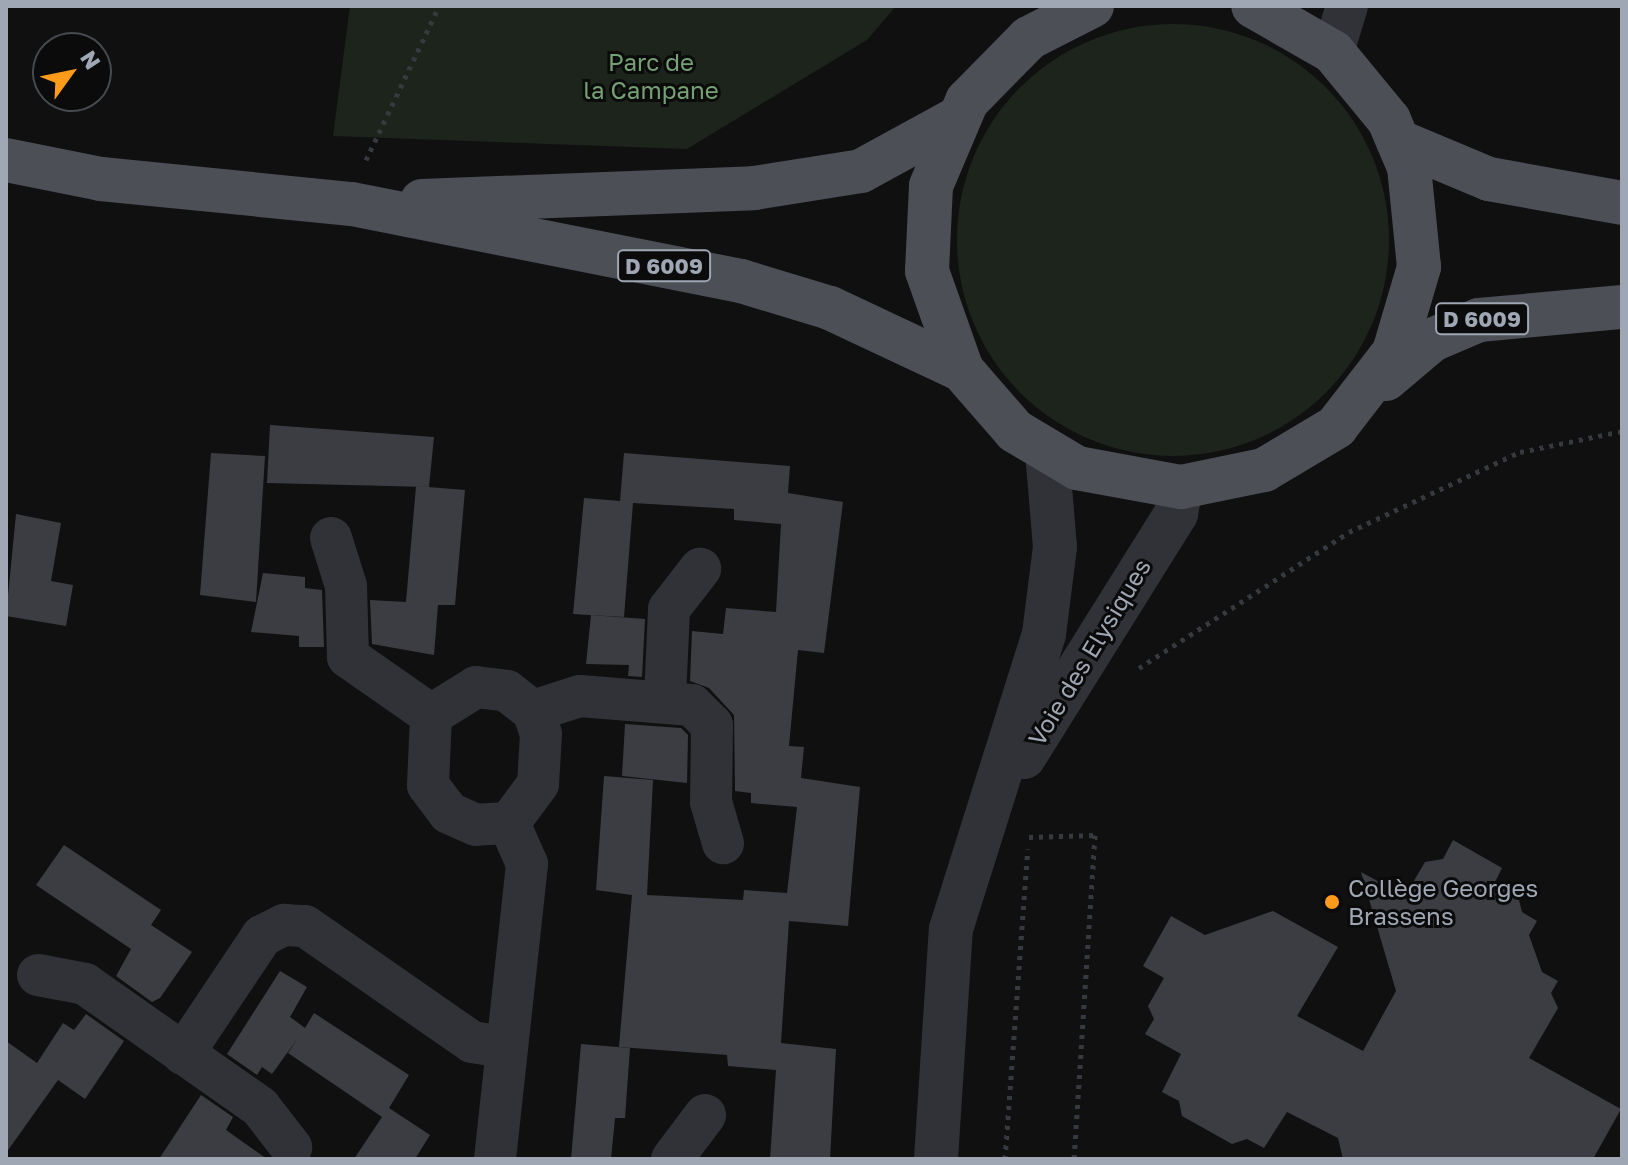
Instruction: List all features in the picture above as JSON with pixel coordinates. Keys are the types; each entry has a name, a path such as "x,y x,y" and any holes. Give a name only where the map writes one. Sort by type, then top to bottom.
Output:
{"main road":[{"path":"1092,6 1029,38 990,72 958,118 931,186 927,271 962,370 1015,431 1047,452 1112,480 1181,487 1234,480 1285,461 1366,396 1404,328 1419,267 1418,219 1398,141 1367,87 1333,52 1253,6"},
{"name":"D 6009","path":"352,204 754,188 861,171 958,118"},
{"path":"1398,141 1489,179 1622,203"},
{"name":"D 6009","path":"6,160 101,179 352,204 741,281 830,308 962,370"},
{"name":"D 6009","path":"1366,396 1432,340 1479,320 1622,307"}],"street":[{"path":"1333,52 1347,6"},
{"name":"Voie des Elysiques","path":"1002,821 1044,634 1055,547 1047,452"},
{"name":"Voie des Elysiques","path":"936,1159 951,929 1002,821 1176,514 1181,487"},
{"path":"331,538 346,586 348,657 431,715"},
{"path":"665,698 669,609 700,569"},
{"path":"476,687 507,691 533,711 541,734 538,784 509,823 476,825 449,813 428,785 431,715 476,687"},
{"path":"533,711 580,696 665,698 692,705 712,725 711,802 723,843"},
{"path":"495,1159 504,1047 527,864 509,823"},
{"path":"183,1054 262,936 284,925 305,926 472,1042 504,1047"},
{"path":"38,975 85,984 260,1107 291,1147"},
{"path":"672,1159 705,1115"}],"path":[{"path":"352,204 380,119 439,6"},
{"path":"1129,675 1173,640 1349,532 1520,452 1622,431"},
{"path":"1002,821 1028,837"},
{"path":"1002,821 1028,837 1095,835 1074,1159"},
{"path":"1005,1159 1028,837"}],"green space":[{"name":"Parc de la Campane","path":"350,6 896,6 867,40 687,149 333,136"},
{"path":"1173,24 1215,28 1256,40 1293,60 1326,87 1353,120 1373,157 1385,198 1389,240 1385,282 1373,323 1353,360 1326,393 1293,420 1256,440 1215,452 1173,456 1131,452 1090,440 1053,420 1020,393 993,360 973,323 961,282 957,240 961,198 973,157 993,120 1020,87 1053,60 1090,40 1131,28"}],"building":[{"path":"270,425 434,437 429,487 267,483"},
{"path":"211,453 265,456 256,602 200,595"},
{"path":"624,453 790,466 788,493 843,502 824,653 798,650 789,746 804,747 801,778 860,787 848,926 789,921 781,1043 836,1049 830,1159 770,1159 776,1070 728,1066 727,1055 619,1047 632,895 596,890 604,776 653,780 647,895 743,900 744,890 787,893 797,807 751,803 751,793 735,791 734,715 709,688 690,681 692,631 723,634 726,608 776,612 781,524 734,520 734,509 633,503 624,617 573,614 584,498 620,501"},
{"path":"416,486 465,490 455,605 438,605 434,655 372,644 370,600 406,602"},
{"path":"16,514 61,523 51,581 73,585 66,626 6,616"},
{"path":"263,573 305,577 305,588 322,590 324,647 299,647 299,636 251,632"},
{"path":"591,615 645,619 642,677 628,676 629,665 586,664"},
{"path":"625,724 681,728 688,735 687,783 622,776"},
{"path":"1453,840 1502,868 1494,884 1518,896 1522,912 1537,921 1529,935 1542,972 1558,981 1551,993 1558,1008 1529,1058 1621,1109 1593,1159 1343,1159 1338,1138 1287,1112 1264,1148 1247,1139 1232,1144 1182,1116 1179,1101 1162,1092 1181,1054 1145,1034 1154,1019 1148,1006 1164,978 1143,966 1171,916 1205,935 1273,911 1338,947 1297,1016 1363,1051 1396,991 1361,872 1405,896 1425,862 1443,859"},
{"path":"64,845 161,910 151,925 192,952 160,998 152,1002 116,976 131,949 36,885"},
{"path":"280,971 307,987 290,1017 305,1028 314,1013 409,1075 389,1108 430,1135 415,1159 354,1159 382,1117 288,1053 298,1038 272,1074 262,1067 257,1075 227,1054"},
{"path":"86,1014 124,1041 85,1099 58,1080 6,1153 6,1041 37,1063 63,1023 74,1030"},
{"path":"581,1044 630,1048 625,1118 615,1118 611,1159 571,1159"},
{"path":"201,1095 233,1117 226,1130 267,1159 159,1159"}],"place":[{"name":"Collège Georges Brassens","path":"1332,902"}]}
